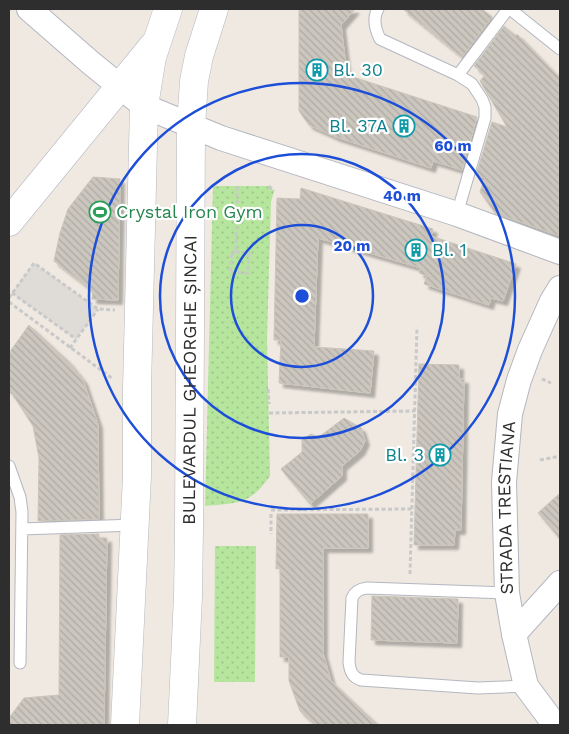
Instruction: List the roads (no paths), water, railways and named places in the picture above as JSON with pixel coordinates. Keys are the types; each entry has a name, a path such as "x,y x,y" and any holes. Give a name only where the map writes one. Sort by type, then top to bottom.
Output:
{"main road":[{"path":"124,725 138,476 137,388 144,106 157,41 168,9"},
{"name":"BULEVARDUL GHEORGHE ȘINCAI","path":"182,725 188,596 191,126 194,81 214,9"},
{"path":"9,222 157,41"}],"street":[{"path":"29,9 144,106 230,141 457,214 560,252"},
{"name":"STRADA TRESTIANA","path":"555,725 526,686 514,634 507,593 504,482 510,414 519,380 530,350 552,301 560,288"},
{"path":"514,634 560,583"}],"lane":[{"path":"378,9 374,18 380,39 458,75 472,84 478,92 484,107 485,118 457,214"},
{"path":"458,75 509,9 560,49"},
{"path":"9,466 20,497 22,512 20,663"},
{"path":"22,529 136,525"},
{"path":"507,593 361,588 354,593 352,598 350,670 356,678 361,680 478,688 526,686"}],"place":[{"name":"Bl. 30","path":"317,70"},
{"name":"Bl. 37A","path":"404,126"},
{"name":"Crystal Iron Gym","path":"100,212"},
{"name":"Bl. 1","path":"416,250"},
{"name":"Bl. 3","path":"440,455"}]}
